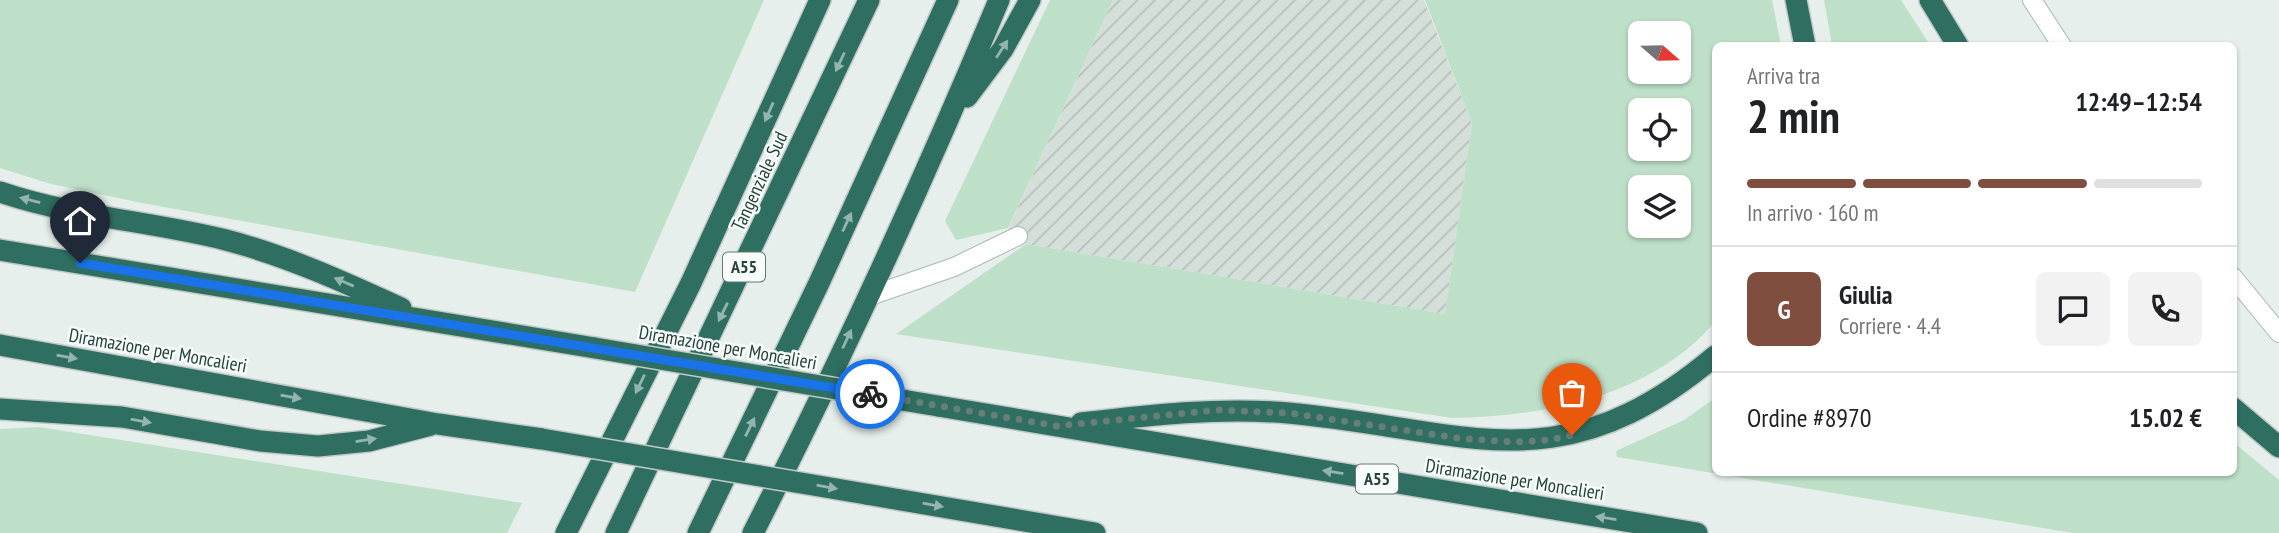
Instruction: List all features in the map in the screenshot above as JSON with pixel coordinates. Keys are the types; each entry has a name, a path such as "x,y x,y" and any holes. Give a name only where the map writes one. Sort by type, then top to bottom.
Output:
{"highway":[{"name":"Tangenziale Sud","path":"616,533 869,0"},
{"path":"698,533 819,283 948,0"},
{"path":"753,533 947,124 999,0"},
{"path":"947,124 1003,49 1030,0"},
{"path":"1797,0 1804,42"},
{"path":"1930,0 1956,42"},
{"name":"A55","path":"565,531 691,282 818,2"},
{"path":"0,192 61,208 224,240 282,257 429,320"},
{"name":"Diramazione per Moncalieri","path":"0,250 1698,533"},
{"name":"Diramazione per Moncalieri","path":"0,345 438,424 542,439 1095,533"},
{"path":"1057,426 1217,410 1289,413 1457,438 1549,440 1596,429 1646,407 1679,386 1712,358"},
{"path":"0,410 122,417 260,441 318,446 369,441 438,424"},
{"path":"2237,411 2279,447"}],"lane":[{"path":"2032,0 2059,42"},
{"path":"867,297 954,267 1018,236"},
{"path":"2237,282 2279,333"}],"shaded area":[{"path":"1113,0 1424,0 1472,123 1445,314 1026,244 1008,229"}],"green space":[{"path":"0,0 764,0 635,292 142,203 51,184 0,168"},
{"path":"1050,0 1113,0 1008,228 956,240 945,221"},
{"path":"1425,0 1772,0 1780,42 1712,42 1712,325 1689,348 1660,368 1628,385 1595,397 1524,413 1452,418 896,334 1026,244 1445,314 1472,123"},
{"path":"1824,0 1901,0 1928,42 1831,42"},
{"path":"1712,400 1712,473 1617,457 1616,451 1684,420"},
{"path":"39,427 522,503 507,533 0,533 0,429"},
{"path":"2237,445 2279,480 2279,533 2073,533 1731,476 2237,476"}],"way so far":[{"path":"870,394 1057,426 1217,410 1289,413 1457,438 1513,442 1549,440 1572,435"}],"route":[{"path":"80,263 870,394"}]}
